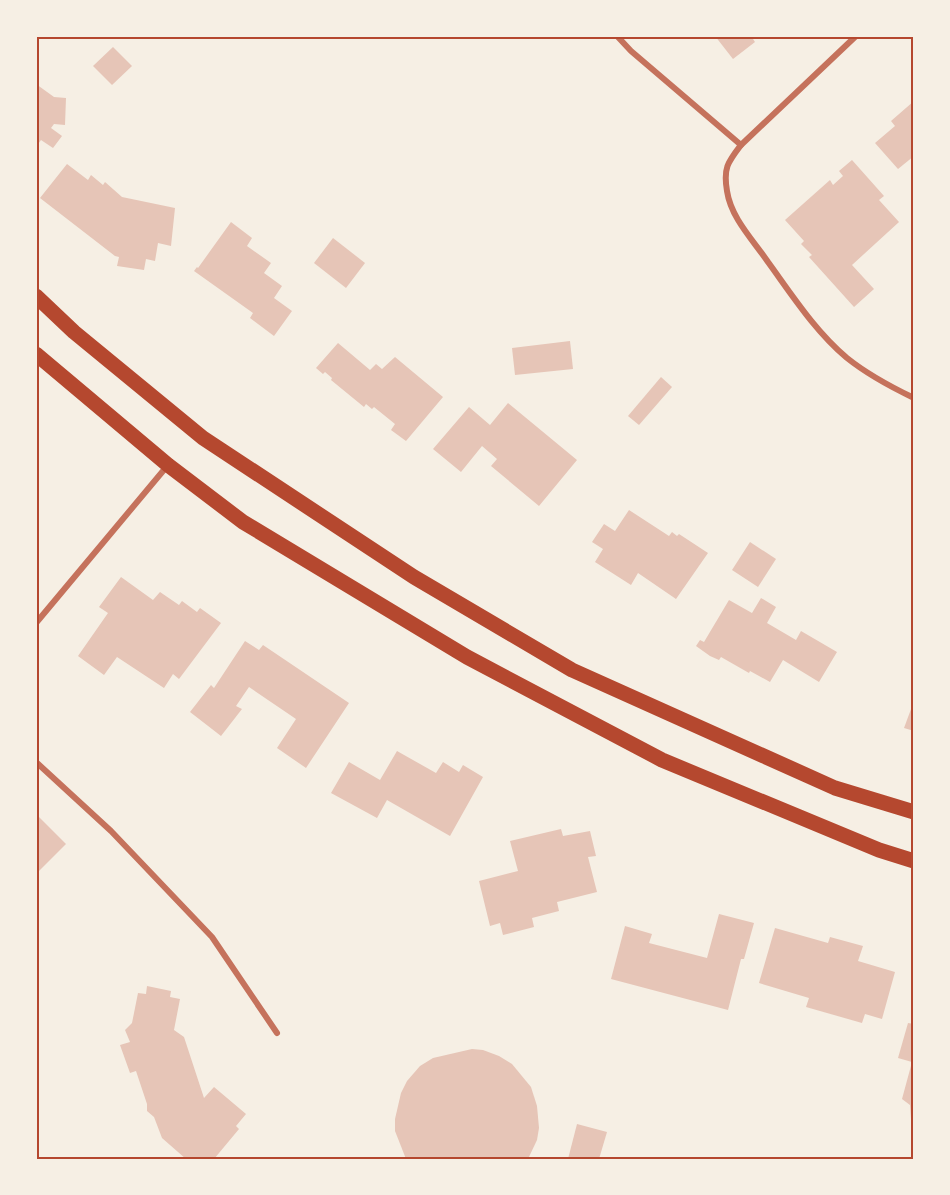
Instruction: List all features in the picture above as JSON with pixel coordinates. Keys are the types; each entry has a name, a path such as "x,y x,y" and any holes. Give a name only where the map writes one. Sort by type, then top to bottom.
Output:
{"main road":[{"path":"36,296 74,332 203,438 414,577 463,606 572,670 835,788 914,812"},
{"path":"36,354 168,465 243,522 467,657 662,760 879,850 914,861"}],"street":[{"path":"617,36 631,51 741,145"},
{"path":"856,36 741,145 727,163 726,188 735,215 809,318 824,335 855,363 894,389 914,398"},
{"path":"36,623 168,465"},
{"path":"36,762 111,831 212,937 277,1033"}],"building":[{"path":"715,36 751,36 755,42 733,59"},
{"path":"113,47 132,66 112,85 93,66"},
{"path":"36,84 54,97 66,98 65,125 54,124 51,128 62,136 53,148 41,140 36,147"},
{"path":"914,101 914,156 898,169 875,143 895,126 891,121"},
{"path":"852,160 884,196 879,200 899,222 852,265 874,289 854,307 809,257 812,255 801,244 804,241 785,220 830,180 833,185 843,176 839,171"},
{"path":"67,164 88,180 91,175 103,185 105,182 122,197 175,208 171,246 158,243 155,261 146,259 144,270 117,266 119,257 40,198"},
{"path":"231,222 252,238 247,246 271,263 264,273 282,286 274,298 292,311 274,336 250,318 253,313 194,271"},
{"path":"333,238 365,263 346,288 314,263"},
{"path":"570,341 573,369 515,375 512,348"},
{"path":"338,343 370,370 376,364 382,369 395,357 443,397 406,441 391,430 395,424 374,407 372,409 366,404 364,407 331,380 332,378 325,372 323,374 316,368"},
{"path":"661,377 672,387 639,425 628,416"},
{"path":"508,403 577,460 539,506 491,466 497,459 482,446 461,472 433,449 469,407 490,425"},
{"path":"629,510 669,536 672,532 677,536 679,534 708,553 676,599 638,573 631,585 595,562 603,549 592,542 604,524 615,531"},
{"path":"750,542 776,559 758,587 732,570"},
{"path":"121,577 153,600 160,592 179,605 182,601 197,612 200,608 221,623 179,679 173,674 164,688 117,657 104,675 78,656 108,613 99,607"},
{"path":"761,598 776,607 767,623 796,640 801,631 837,652 819,682 783,660 770,682 721,657 719,660 710,656 696,646 700,640 704,642 729,600 752,613"},
{"path":"245,641 259,650 263,645 349,703 306,768 277,748 296,719 249,687 236,706 242,709 221,736 190,712 211,685 214,688"},
{"path":"914,701 914,731 904,728"},
{"path":"397,751 436,773 443,762 459,772 463,765 483,777 450,836 387,800 377,818 331,793 349,762 380,780"},
{"path":"36,814 66,844 36,874"},
{"path":"561,829 563,836 590,831 596,856 588,857 597,892 557,902 559,911 532,918 534,927 503,935 500,923 490,926 479,881 518,871 510,841"},
{"path":"719,914 754,923 744,959 741,959 728,1010 611,979 625,926 652,934 649,943 707,958"},
{"path":"775,928 828,943 830,937 863,946 858,961 895,972 882,1019 865,1014 862,1023 806,1007 809,998 759,983"},
{"path":"147,986 171,991 170,997 180,999 174,1030 184,1037 204,1098 214,1087 246,1114 236,1126 239,1129 214,1159 186,1159 162,1138 154,1117 147,1111 147,1104 136,1071 130,1073 120,1045 130,1042 125,1030 132,1023 138,993 146,994"},
{"path":"908,1023 914,1024 914,1121 911,1119 910,1105 902,1099 912,1062 898,1058"},
{"path":"472,1049 499,1056 512,1064 531,1087 537,1106 539,1128 537,1140 528,1159 406,1159 395,1131 395,1119 401,1093 407,1081 420,1066 433,1058"},
{"path":"577,1124 607,1132 599,1159 568,1159"}]}
